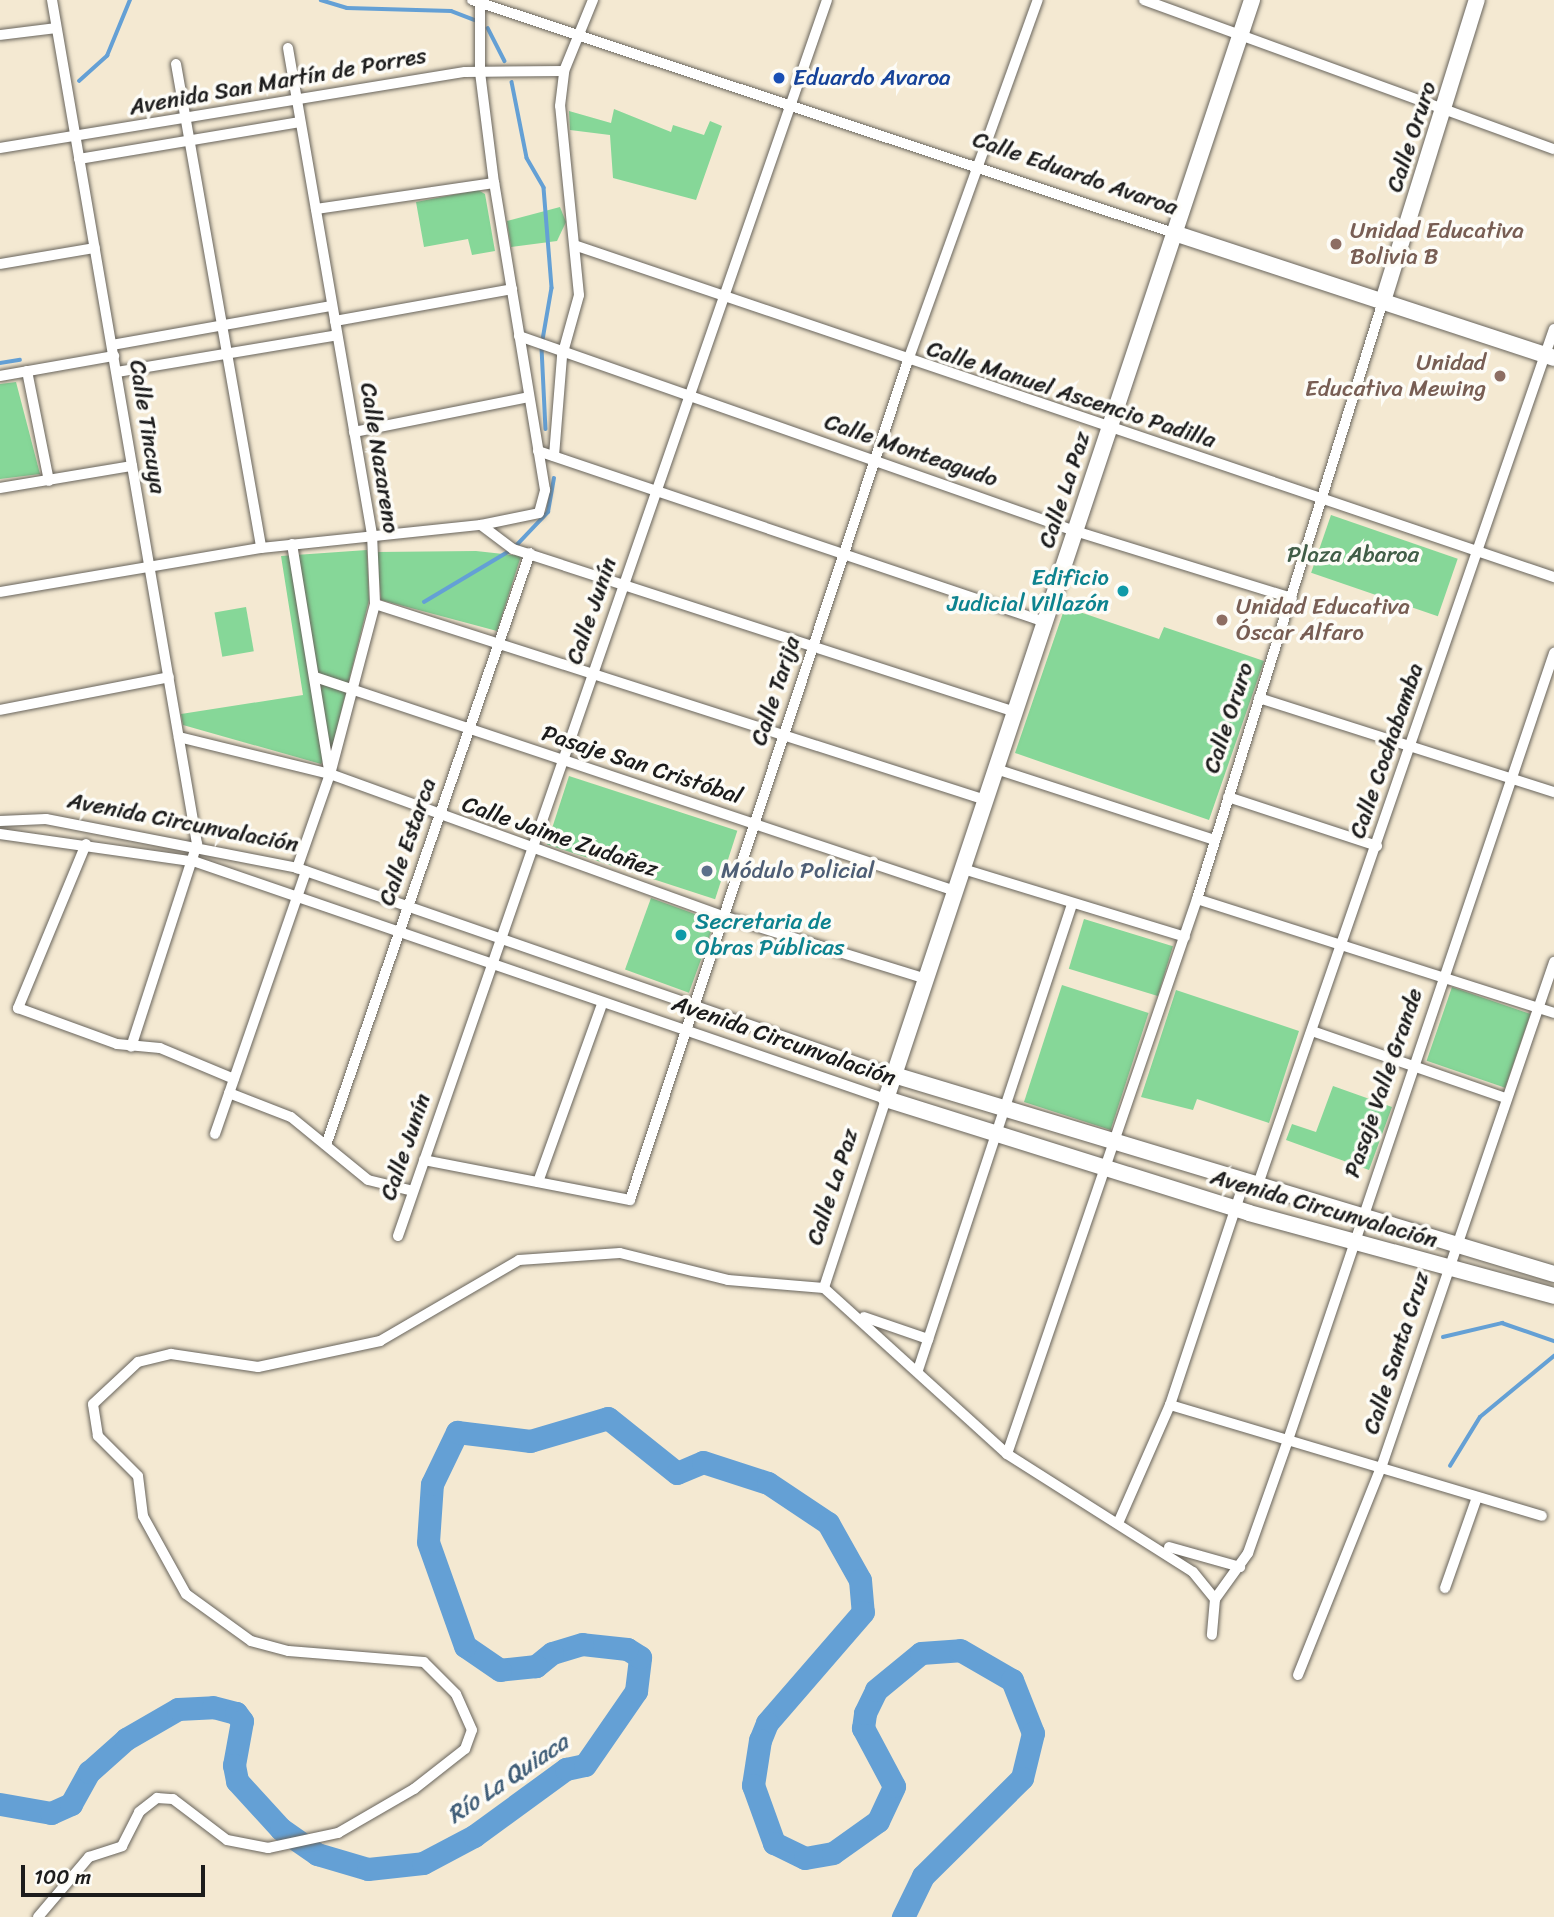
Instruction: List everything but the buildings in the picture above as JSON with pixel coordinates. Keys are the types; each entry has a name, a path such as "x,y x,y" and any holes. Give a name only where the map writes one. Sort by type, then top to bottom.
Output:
{"street":[{"name":"Calle Tincuya","path":"52,0 197,844 196,862 131,1047"},
{"path":"554,456 562,356 579,295 577,246 560,106 564,71 593,0"},
{"name":"Calle Junín","path":"398,1236 827,0"},
{"name":"Calle Tarija","path":"424,1160 630,1200 907,363 1038,0"},
{"path":"1144,0 1554,149"},
{"name":"Calle La Paz","path":"824,1288 1252,0"},
{"name":"Calle Oruro","path":"1007,1454 1185,937 1478,0"},
{"path":"0,592 261,548 372,534 481,525 539,513 545,490 494,183 480,72 476,1"},
{"name":"Calle Eduardo Avaroa","path":"476,1 978,164 1174,233 1550,357"},
{"path":"0,35 56,28"},
{"name":"Calle Nazareno","path":"215,1133 297,898 301,869 330,774 375,604 372,534 288,48"},
{"path":"176,64 189,119 221,326 261,548"},
{"name":"Avenida San Martín de Porres","path":"0,148 480,72 564,71"},
{"name":"Avenida San Martín de Porres","path":"79,159 300,122"},
{"path":"316,209 494,183"},
{"name":"Calle Manuel Ascencio Padilla","path":"577,246 907,363 1554,577"},
{"path":"0,264 95,247"},
{"path":"335,321 512,289"},
{"path":"0,376 221,326 332,306"},
{"name":"Calle Cochabamba","path":"1119,1521 1170,1405 1236,1209 1251,1185 1311,1031 1550,357 1554,329"},
{"path":"117,372 337,335"},
{"name":"Calle Monteagudo","path":"519,336 562,356 689,396 1075,531 1292,598"},
{"path":"27,371 49,481"},
{"path":"355,432 528,397"},
{"path":"538,451 1045,622"},
{"path":"0,488 132,466"},
{"path":"481,525 513,549 1015,712"},
{"path":"292,544 330,774"},
{"name":"Calle Estarca","path":"326,1145 530,553"},
{"path":"375,604 594,669 986,800"},
{"name":"Pasaje Valle Grande","path":"1215,1599 1240,1567 1289,1437 1352,1243 1554,653"},
{"path":"0,710 169,677"},
{"name":"Pasaje San Cristóbal","path":"315,677 955,891"},
{"path":"1259,698 1554,792"},
{"name":"Calle Jaime Zudañez","path":"179,737 330,774 439,817 723,916 926,979"},
{"path":"996,769 1214,840"},
{"path":"1227,797 1377,846"},
{"name":"Avenida Circunvalación","path":"0,821 46,819 197,844 301,869 894,1075 1554,1275"},
{"name":"Avenida Circunvalación","path":"0,834 86,844 196,862 398,935 886,1099 1236,1209 1352,1243 1551,1295"},
{"path":"86,844 18,1008 131,1047 160,1048 234,1079"},
{"path":"963,869 1185,937"},
{"path":"1197,899 1554,1013"},
{"path":"918,1370 1072,904"},
{"name":"Calle Santa Cruz","path":"1298,1675 1381,1468 1454,1246 1554,962"},
{"path":"538,1182 602,1004"},
{"path":"1311,1031 1506,1098"},
{"path":"229,1093 291,1116 369,1180 413,1191"},
{"path":"38,1917 89,1857 122,1846 139,1812 157,1798 173,1799 227,1840 246,1845 268,1848 338,1833 414,1789 465,1749 472,1730 468,1713 424,1662 288,1651 251,1641 186,1594 143,1516 138,1476 98,1436 93,1404 117,1376 138,1362 171,1354 258,1367 380,1341 519,1260 621,1253 739,1282 824,1288 918,1370 1007,1454 1159,1545 1215,1599 1212,1635"},
{"path":"1551,1295 1554,1275"},
{"path":"855,1313 928,1339"},
{"path":"1170,1405 1289,1437 1381,1468 1542,1516"},
{"path":"1446,1588 1477,1497"},
{"path":"1159,1545 1240,1567"}],"green space":[{"path":"614,109 671,132 673,125 704,135 710,121 722,126 696,200 613,178 610,135 570,130 569,111 611,123"},
{"path":"478,190 485,194 495,251 472,255 468,239 424,247 416,202"},
{"path":"560,207 566,222 557,241 511,247 507,221"},
{"path":"16,382 40,474 0,479 0,384"},
{"name":"Plaza Abaroa","path":"1331,515 1458,559 1438,616 1311,573"},
{"path":"367,550 369,600 332,748 321,764 183,725 181,714 303,695 281,556"},
{"path":"476,551 521,556 497,631 381,600 377,552"},
{"path":"246,607 254,651 222,657 214,613"},
{"path":"1065,607 1159,639 1164,627 1264,661 1209,820 1015,753"},
{"path":"569,776 737,831 715,899 547,844"},
{"path":"651,898 715,921 689,993 625,969"},
{"path":"1084,919 1173,946 1158,996 1069,969"},
{"path":"1062,985 1149,1013 1111,1130 1024,1102"},
{"path":"1452,987 1530,1014 1505,1088 1427,1061"},
{"path":"1176,990 1299,1031 1269,1123 1197,1099 1193,1110 1141,1097"},
{"path":"1333,1086 1392,1107 1369,1170 1286,1140 1292,1124 1316,1132"}],"waterway":[{"path":"79,81 107,56 130,0"},
{"path":"321,0 347,8 451,11 475,20"},
{"path":"488,28 505,61"},
{"path":"512,82 527,158 544,188 552,288 543,340"},
{"path":"542,348 546,429"},
{"path":"0,363 20,360"},
{"path":"424,602 513,549 548,512 554,479"},
{"path":"1443,1337 1502,1323 1554,1341"},
{"path":"1450,1466 1480,1417 1554,1356"},
{"name":"Río La Quiaca","path":"0,1804 51,1813 71,1804 89,1772 126,1739 178,1709 213,1707 236,1713 242,1721 234,1765 237,1781 281,1829 317,1854 368,1869 423,1863 474,1836 566,1769 585,1765 636,1691 640,1657 627,1649 582,1644 552,1653 536,1666 500,1670 465,1646 428,1542 432,1484 457,1432 530,1441 608,1418 677,1473 703,1462 768,1483 828,1523 860,1580 863,1612 767,1723 760,1740 753,1785 774,1843 805,1858 833,1853 878,1821 894,1786 863,1728 865,1713 876,1690 921,1653 960,1650 1012,1680 1033,1733 1022,1778 923,1876 903,1917"}],"place":[{"name":"Eduardo Avaroa","path":"779,78"},
{"name":"Unidad Educativa Bolivia B","path":"1336,244"},
{"name":"Unidad Educativa Mewing","path":"1500,376"},
{"name":"Edificio Judicial Villazón","path":"1123,591"},
{"name":"Unidad Educativa Óscar Alfaro","path":"1222,620"},
{"name":"Módulo Policial","path":"707,871"},
{"name":"Secretaria de Obras Públicas","path":"681,935"}]}
